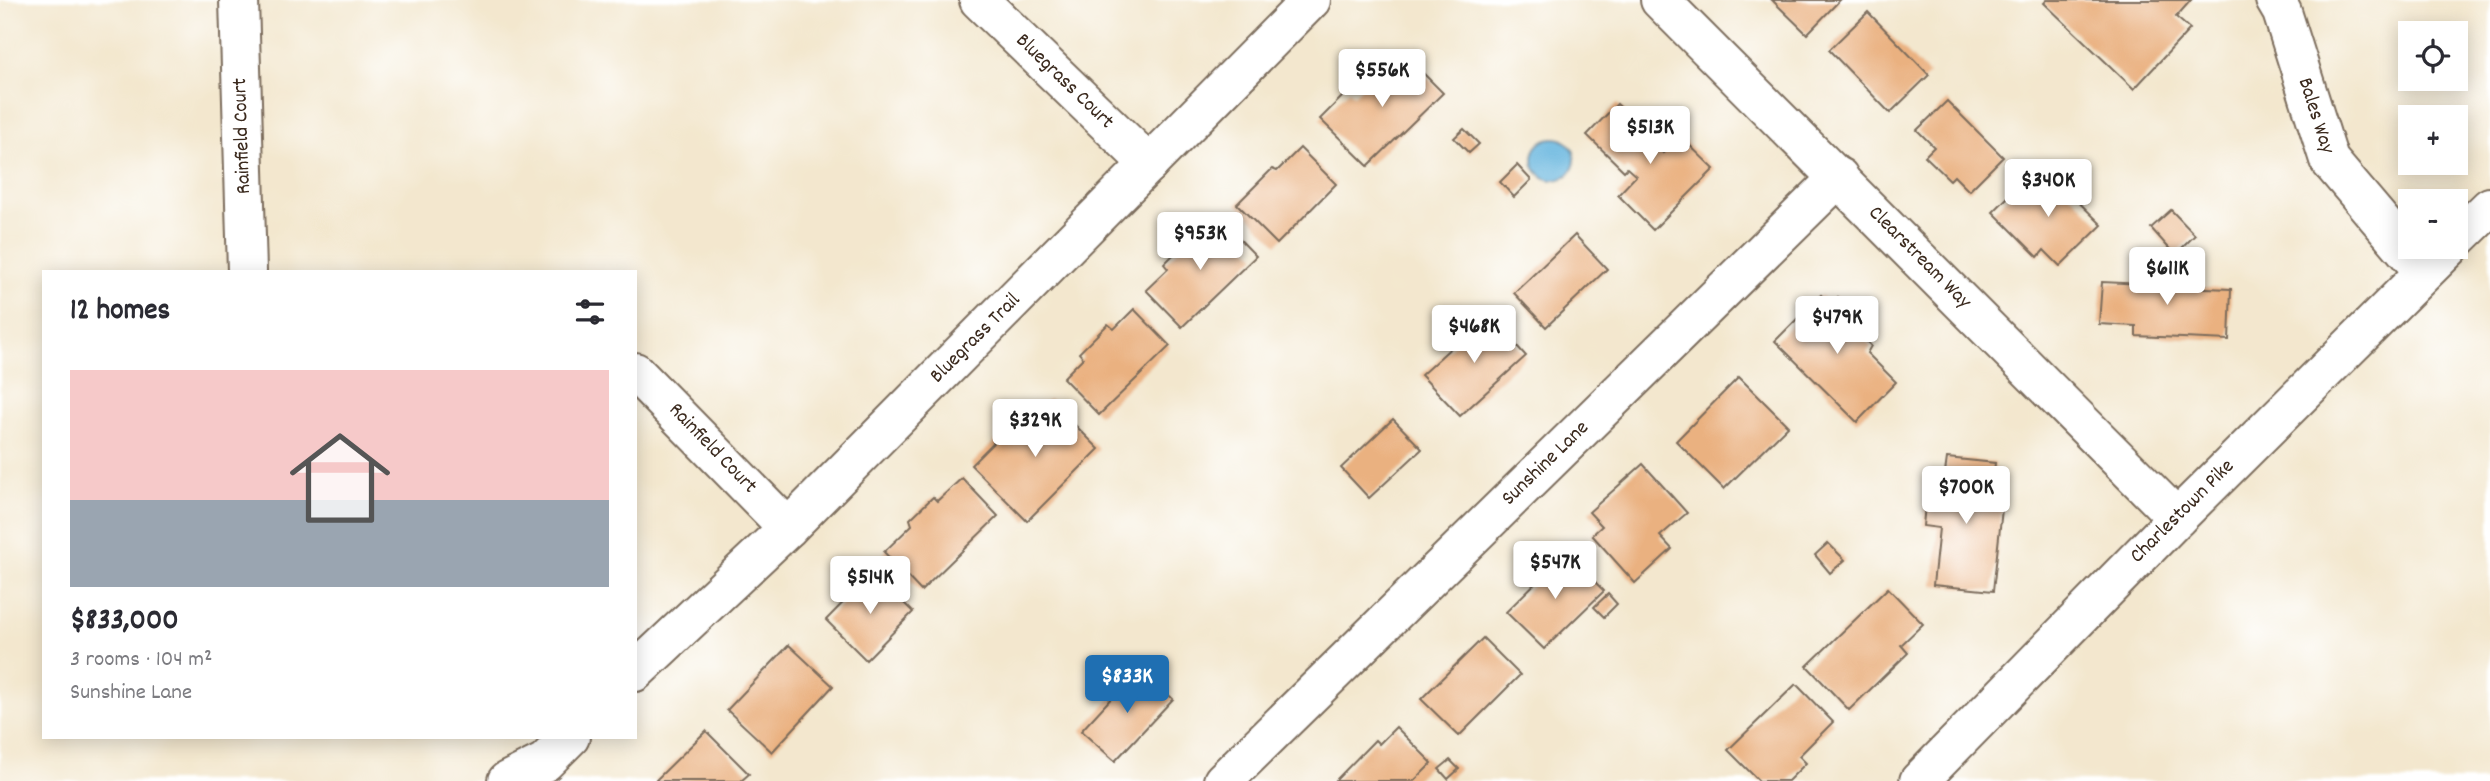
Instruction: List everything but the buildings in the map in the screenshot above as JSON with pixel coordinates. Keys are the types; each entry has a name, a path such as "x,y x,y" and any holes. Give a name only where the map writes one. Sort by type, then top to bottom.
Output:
{"street":[{"name":"Rainfield Court","path":"239,0 247,270"},
{"name":"Bluegrass Court","path":"979,0 1149,164"},
{"name":"Bluegrass Trail","path":"637,670 788,528 1311,0"},
{"name":"Clearstream Way","path":"1660,0 2177,517"},
{"name":"Bales Way","path":"2276,4 2329,160 2398,223"},
{"name":"Sunshine Lane","path":"1223,781 1839,177"},
{"path":"2468,228 2490,207"},
{"name":"Charlestown Pike","path":"1919,781 2177,517 2437,259"},
{"name":"Rainfield Court","path":"637,374 788,528"},
{"path":"507,781 545,762 568,739"}],"water":[{"path":"1554,138 1568,145 1575,159 1568,173 1554,180 1540,173 1533,159 1540,145"}]}
